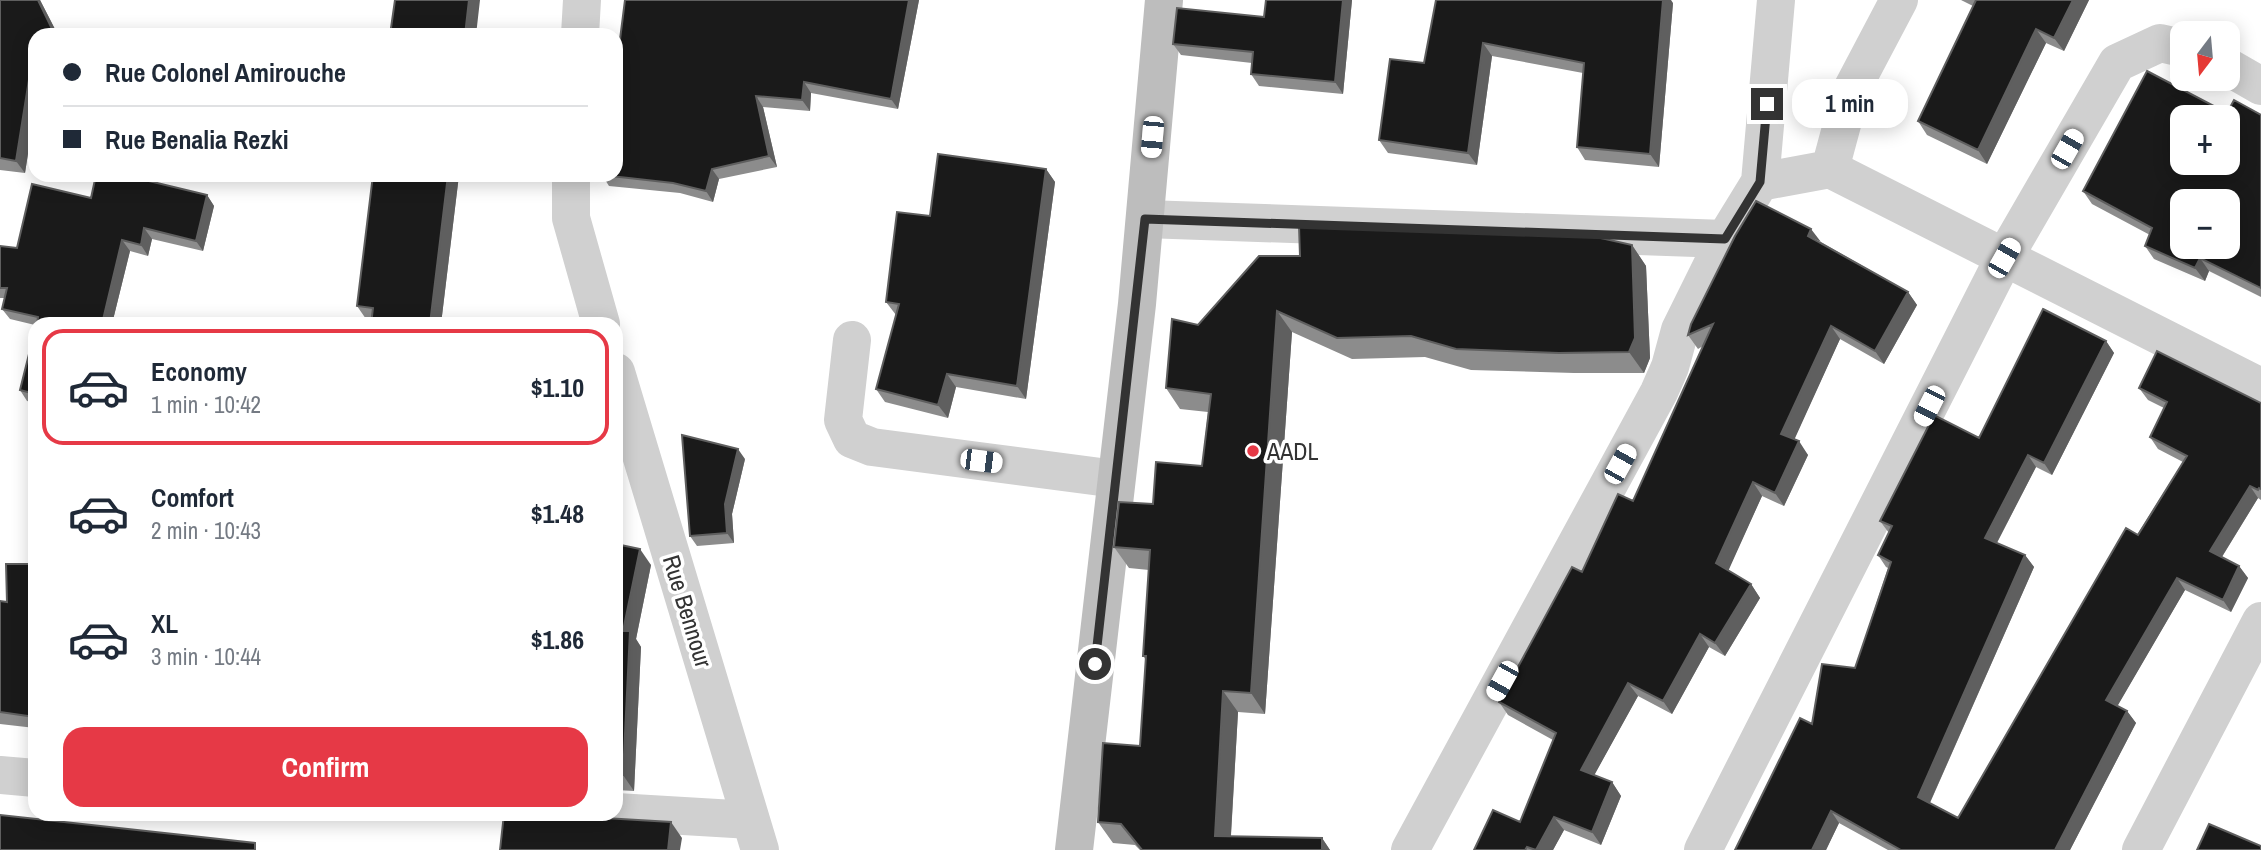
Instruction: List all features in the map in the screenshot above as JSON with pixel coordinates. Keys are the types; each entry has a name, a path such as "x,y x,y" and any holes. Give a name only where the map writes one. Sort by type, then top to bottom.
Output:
{"main road":[{"path":"1074,850 1145,219 1164,0"}],"street":[{"path":"580,28 582,0"},
{"path":"1410,850 1659,392 1670,367 1680,330 1725,239 1760,182 1776,0"},
{"path":"1830,169 1851,91 1899,0"},
{"path":"1703,850 2004,258 2117,63 2160,43 2170,45"},
{"path":"2240,74 2261,86"},
{"path":"1760,182 1830,169 2261,387"},
{"path":"571,182 571,218 599,317"},
{"path":"1145,219 1725,239"},
{"path":"852,340 844,421 852,439 872,447 1116,479"},
{"name":"Rue Bennour","path":"623,395 756,835"},
{"path":"2141,850 2261,621"},
{"path":"0,775 28,777"},
{"path":"623,813 756,835"}],"building":[{"path":"0,0 38,0 52,28 28,28 28,86 16,161 0,158"},
{"path":"395,0 469,0 466,28 391,28"},
{"path":"625,0 909,0 891,99 804,82 802,100 756,96 769,156 712,169 706,191 673,183 623,177 621,28"},
{"path":"1266,0 1343,0 1335,82 1251,74 1253,52 1173,44 1177,8 1264,17"},
{"path":"1436,0 1663,0 1650,154 1577,147 1584,63 1483,43 1468,153 1379,140 1390,59 1424,63"},
{"path":"1976,0 2073,0 2054,38 2036,29 1978,150 1918,121"},
{"path":"2147,71 2170,83 2170,91 2185,91 2212,105 2170,105 2170,175 2240,175 2240,105 2231,105 2234,100 2261,115 2261,288 2202,259 2240,259 2240,189 2170,189 2170,257 2145,246 2152,228 2083,191"},
{"path":"938,154 1046,169 1017,386 947,374 938,405 876,389 899,304 886,302 897,212 930,216"},
{"path":"94,182 153,182 207,195 196,241 144,228 141,245 122,240 104,317 38,317 2,309 7,288 0,288 0,246 17,248 32,184 91,198"},
{"path":"372,182 447,182 431,317 372,317 373,308 357,306"},
{"path":"1756,201 1811,229 1808,236 1908,292 1875,351 1831,326 1781,434 1799,441 1775,493 1753,482 1716,563 1751,584 1715,643 1700,634 1663,701 1628,683 1581,770 1612,782 1592,832 1554,817 1536,850 1527,847 1525,850 1474,850 1493,810 1520,822 1556,733 1499,702 1572,567 1582,572 1618,494 1633,501 1713,324 1688,335 1691,324 1735,236"},
{"name":"AADL","path":"1299,226 1592,236 1632,245 1635,338 1629,352 1559,353 1456,349 1411,336 1337,338 1277,311 1251,693 1223,691 1215,836 1322,838 1322,850 1142,850 1121,824 1098,822 1103,743 1140,746 1146,656 1143,656 1150,550 1114,547 1119,502 1153,504 1156,462 1202,466 1211,394 1166,388 1172,319 1198,325 1259,256 1300,256"},
{"path":"2175,259 2200,259 2195,268"},
{"path":"2043,309 2106,341 2044,463 2028,455 1985,538 2025,555 1918,797 1958,818 2126,528 2138,535 2187,456 2150,437 2167,402 2139,388 2157,351 2261,403 2261,489 2250,486 2210,551 2239,566 2223,600 2177,578 2106,700 2127,711 2055,850 1901,850 1831,811 1812,850 1735,850 1800,718 1812,724 1822,664 1855,668 1891,562 1878,555 1892,526 1880,521 1934,415 1979,438"},
{"path":"28,358 28,392 20,390"},
{"path":"682,435 738,449 725,504 727,533 690,536"},
{"path":"623,545 640,549 623,631"},
{"path":"6,564 28,564 28,716 0,712 0,601 7,602"},
{"path":"623,631 630,631 623,775"},
{"path":"0,815 28,818 28,821 55,821 255,843 255,850 0,850"},
{"path":"623,819 671,822 668,850 500,850 503,821"},
{"path":"2209,824 2261,846 2261,850 2197,850"}],"place":[{"name":"AADL","path":"1253,451"}],"route":[{"path":"1095,664 1145,219 1725,239 1760,182 1767,104"}]}
